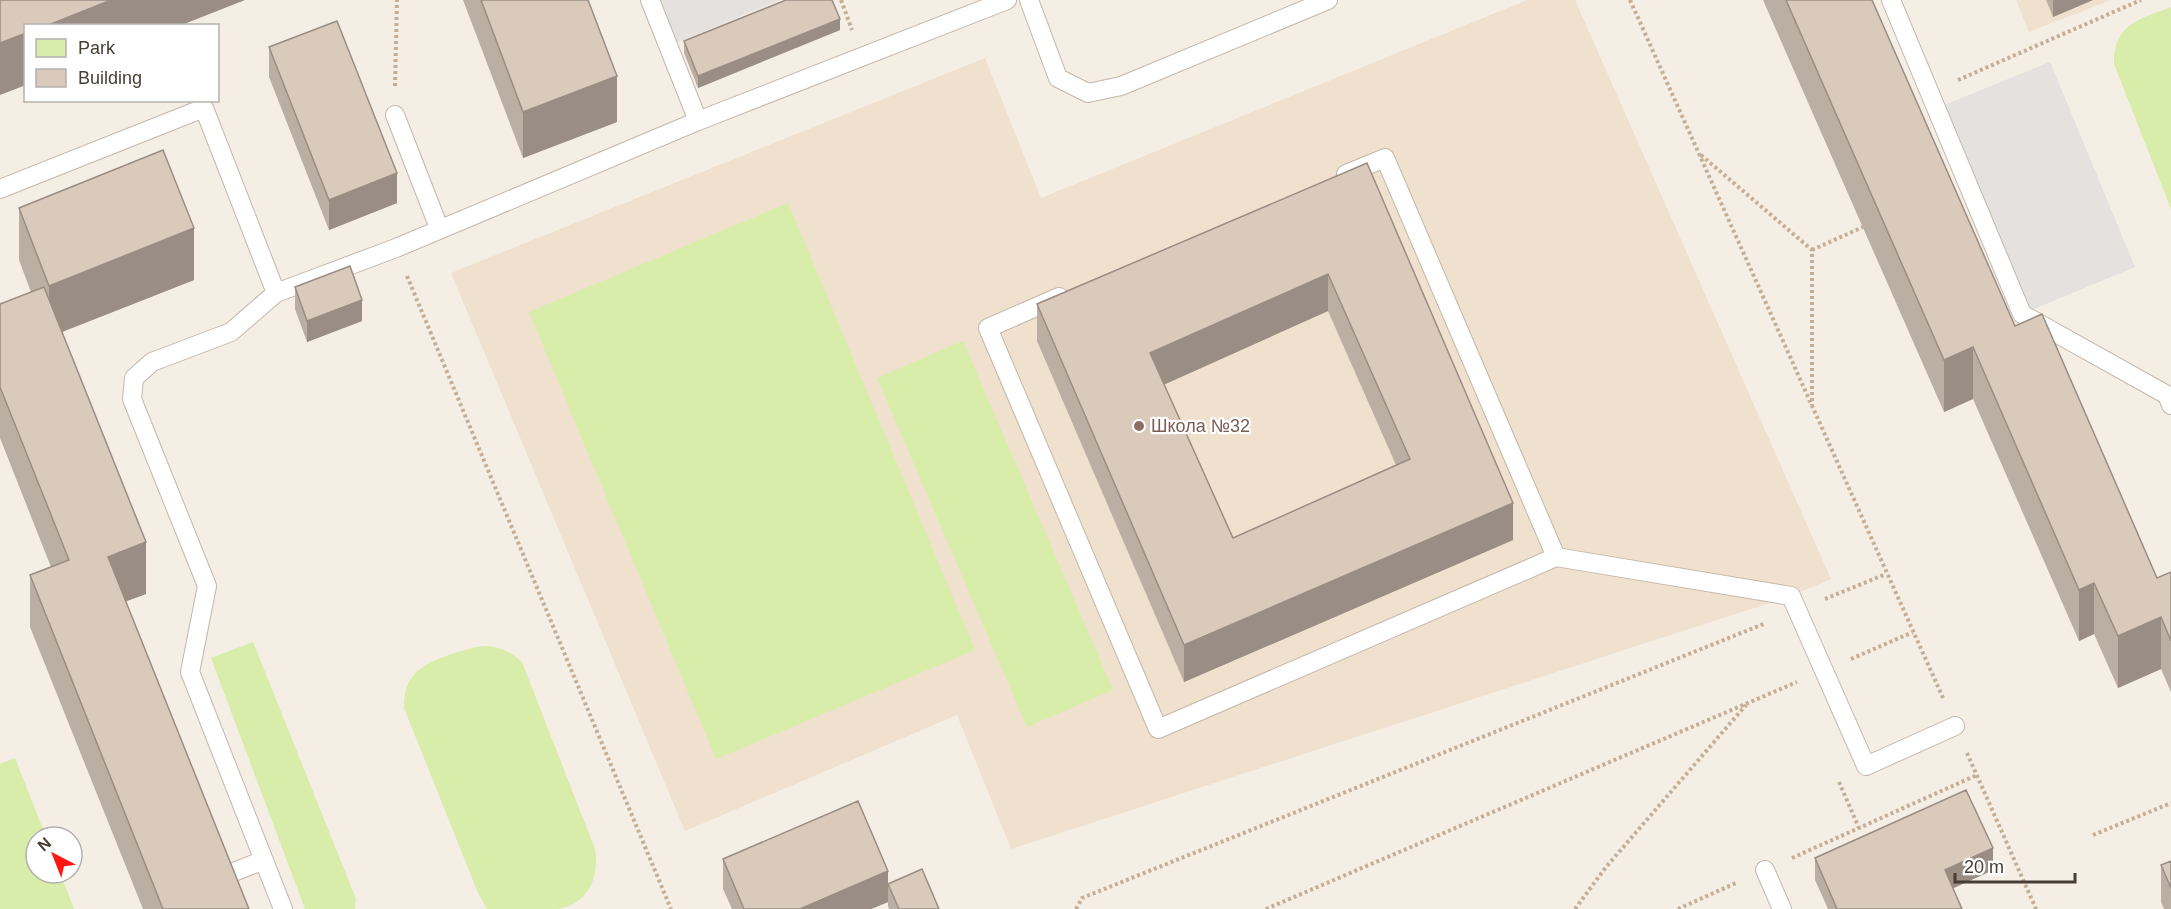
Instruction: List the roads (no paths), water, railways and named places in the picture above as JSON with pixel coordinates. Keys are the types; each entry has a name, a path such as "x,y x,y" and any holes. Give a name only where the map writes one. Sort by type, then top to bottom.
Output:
{"lane":[{"path":"650,0 698,121"},
{"path":"284,909 190,672 207,586 132,399 135,378 152,363 231,332 276,293 396,248 698,121 1007,0"},
{"path":"1029,0 1058,78 1088,93 1121,86 1328,0"},
{"path":"1891,0 2022,314 2167,395 2171,405"},
{"path":"0,189 204,108 276,293"},
{"path":"394,115 439,228"},
{"path":"1330,181 1385,158 1556,557"},
{"path":"1076,290 988,328 1158,729 1556,557 1791,596 1866,766 1955,726"},
{"path":"216,879 264,860"},
{"path":"1765,870 1782,909"}],"place":[{"name":"Школа №32","path":"1139,426"}]}
